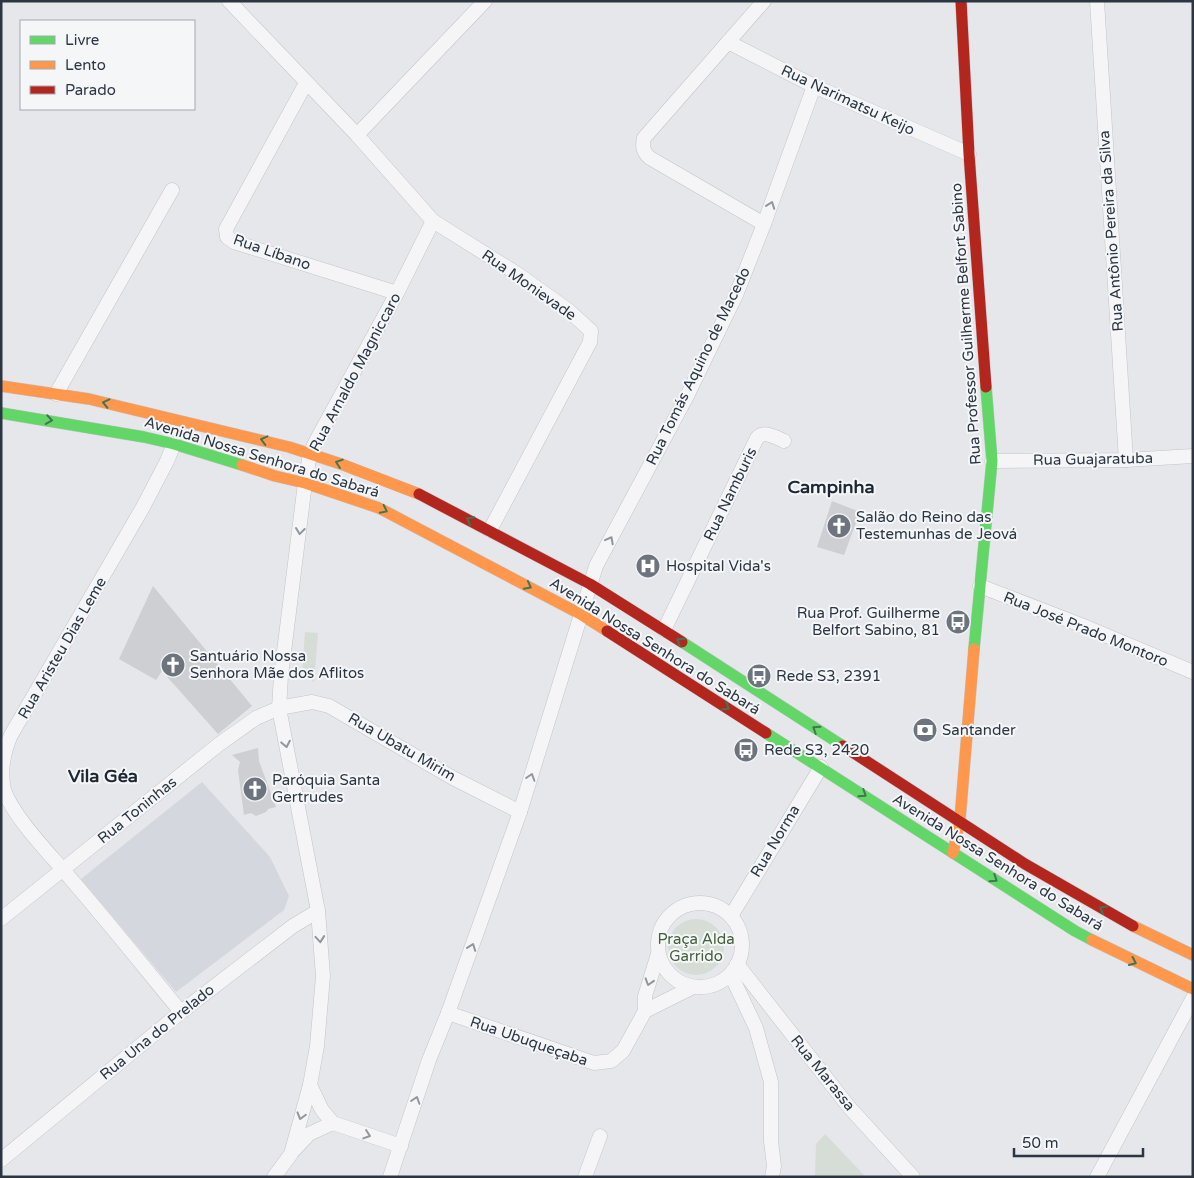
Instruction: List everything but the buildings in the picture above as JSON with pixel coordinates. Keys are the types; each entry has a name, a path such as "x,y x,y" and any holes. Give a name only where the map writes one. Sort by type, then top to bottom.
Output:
{"main road":[{"name":"Rua Professor Guilherme Belfort Sabino","path":"953,853 960,822 992,461 961,1"},
{"name":"Avenida Nossa Senhora do Sabará","path":"1,386 88,399 173,418 310,454 417,492 590,584 960,822 1088,901 1131,925 1193,955"},
{"name":"Avenida Nossa Senhora do Sabará","path":"1,413 91,426 174,444 275,476 305,483 379,508 582,615 1075,931 1116,953 1193,989"}],"street":[{"name":"Rua Monievade","path":"229,1 306,84 357,135 433,220 519,274 568,310 591,331 590,342 490,530"},
{"path":"357,135 485,1"},
{"path":"764,1 644,138 643,149 650,158 764,224"},
{"name":"Rua Antônio Pereira da Silva","path":"1097,1 1126,460"},
{"name":"Rua Narimatsu Keijo","path":"728,42 814,86 970,154"},
{"name":"Rua Líbano","path":"306,84 226,229 227,237 234,242 397,293"},
{"name":"Rua Tomás Aquino de Macedo","path":"390,1177 429,1060 448,1013 520,812 596,566 687,396 736,295 814,86"},
{"path":"56,394 172,190"},
{"name":"Rua Arnaldo Magniccaro","path":"274,1177 291,1154 310,1085 317,1046 323,976 318,911 279,708 281,676 305,483 310,454 397,293 433,220"},
{"name":"Rua Namburis","path":"664,630 757,438 765,433 784,441"},
{"name":"Rua Aristeu Dias Leme","path":"174,444 168,461 143,507 11,735 3,755 2,780 9,802 33,835 181,1012"},
{"name":"Rua Guajaratuba","path":"992,461 1126,460 1193,456"},
{"name":"Rua José Prado Montoro","path":"980,586 1081,625 1193,672"},
{"name":"Rua Ubatu Mirim","path":"279,708 312,702 329,706 453,778 520,812"},
{"name":"Rua Toninhas","path":"1,919 218,745 256,718 279,708"},
{"name":"Rua Norma","path":"731,916 821,767"},
{"path":"658,954 667,972 683,984 693,987 713,985 734,970 741,954 740,930 731,916 714,905 700,902 686,905 674,912 664,922 659,935 658,954 645,996 645,1011 693,987"},
{"name":"Rua Una do Prelado","path":"1,1160 181,1012 293,926 318,911"},
{"path":"734,970 756,1028 771,1082 771,1141 774,1166 772,1177"},
{"name":"Rua Marassa","path":"734,970 844,1100 913,1177"},
{"path":"1097,1177 1193,998"},
{"name":"Rua Ubuqueçaba","path":"448,1013 594,1064 611,1061 623,1051 645,1011"},
{"path":"310,1085 318,1104 333,1123 401,1146"},
{"path":"291,1154 308,1134 333,1123"},
{"path":"585,1177 600,1136"}],"shaded area":[{"path":"202,782 270,857 289,896 284,910 176,992 81,879"}],"green space":[{"path":"305,632 318,633 314,682 302,674"},
{"name":"Praça Alda Garrido","path":"696,919 707,921 716,927 722,936 724,947 722,958 716,967 707,973 696,975 685,973 676,967 670,958 668,947 670,936 676,927 685,921"},
{"path":"825,1134 865,1177 815,1177 816,1144"}],"traffic: fast":[{"path":"974,649 992,461 986,387"},
{"path":"1,413 144,437 174,444 242,465"},
{"path":"682,642 843,746"},
{"path":"766,733 1075,931 1092,940"}],"traffic: slow":[{"path":"1,386 89,399 289,447 341,464 419,494"},
{"path":"242,465 275,476 305,483 379,508 582,615 607,631"},
{"path":"953,853 960,819 974,649"},
{"path":"1133,926 1193,955"},
{"path":"1092,940 1193,989"}],"traffic: jam":[{"path":"961,1 969,154 986,387"},
{"path":"419,494 590,584 682,642"},
{"path":"607,631 766,733"},
{"path":"843,746 1025,864 1133,926"}],"place":[{"name":"Salão do Reino das Testemunhas de Jeová","path":"839,526"},
{"name":"Hospital Vida's","path":"648,566"},
{"name":"Rua Prof. Guilherme Belfort Sabino, 81","path":"958,622"},
{"name":"Santuário Nossa Senhora Mãe dos Aflitos","path":"173,665"},
{"name":"Rede S3, 2391","path":"759,676"},
{"name":"Santander","path":"925,730"},
{"name":"Rede S3, 2420","path":"746,750"},
{"name":"Paróquia Santa Gertrudes","path":"255,789"}],"district":[{"name":"Campinha","path":"831,487"},
{"name":"Vila Géa","path":"103,776"}]}
